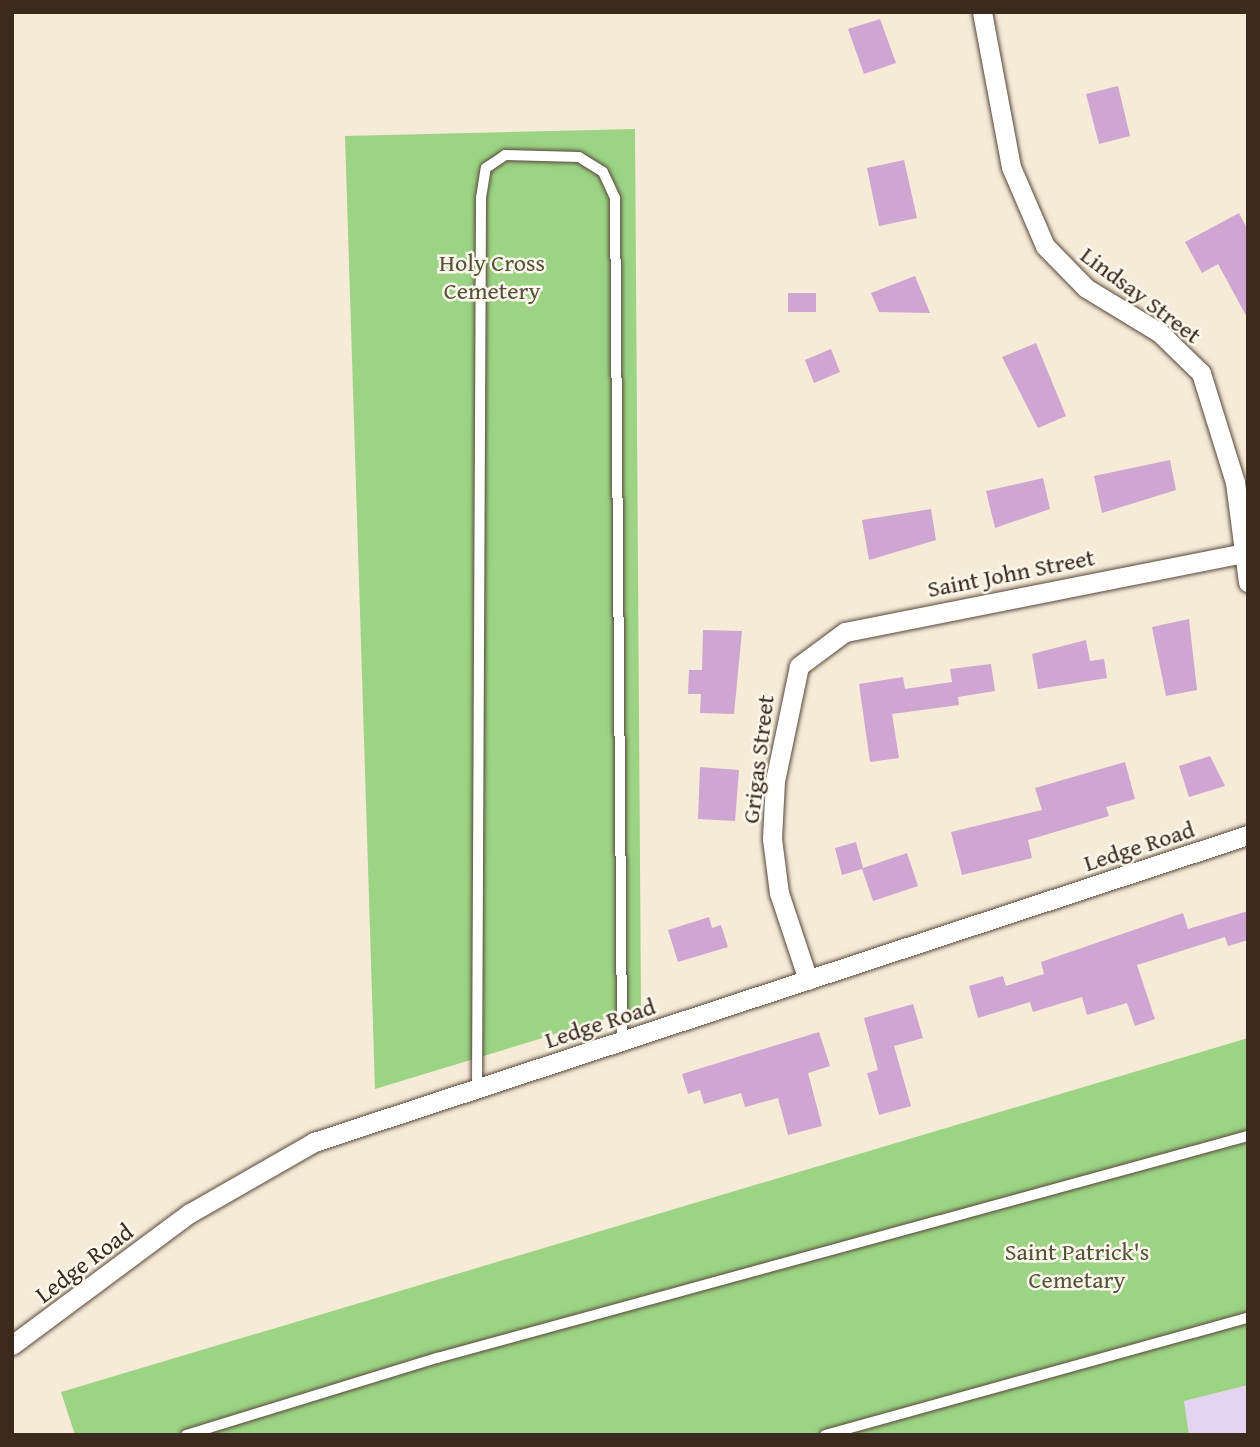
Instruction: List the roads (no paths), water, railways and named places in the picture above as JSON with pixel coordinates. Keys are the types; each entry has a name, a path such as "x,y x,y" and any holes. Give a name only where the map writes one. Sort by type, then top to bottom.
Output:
{"street":[{"name":"Lindsay Street","path":"982,12 997,112 1031,221 1063,269 1160,333 1201,373 1235,482 1248,582"},
{"name":"Saint John Street","path":"799,666 845,632 1243,553"},
{"name":"Grigas Street","path":"799,666 775,781 772,838 779,893 808,980"},
{"name":"Ledge Road","path":"12,1345 262,1167 367,1120 622,1042 1248,835"}],"lane":[{"path":"477,1087 481,198 486,168 505,156 579,157 603,172 615,198 622,1042"},
{"path":"186,1435 437,1358 1248,1136"},
{"path":"825,1435 1248,1318"}],"park label":[{"name":"Holy Cross Cemetery","path":"492,277"},
{"name":"Saint Patrick's Cemetary","path":"1077,1266"}]}
